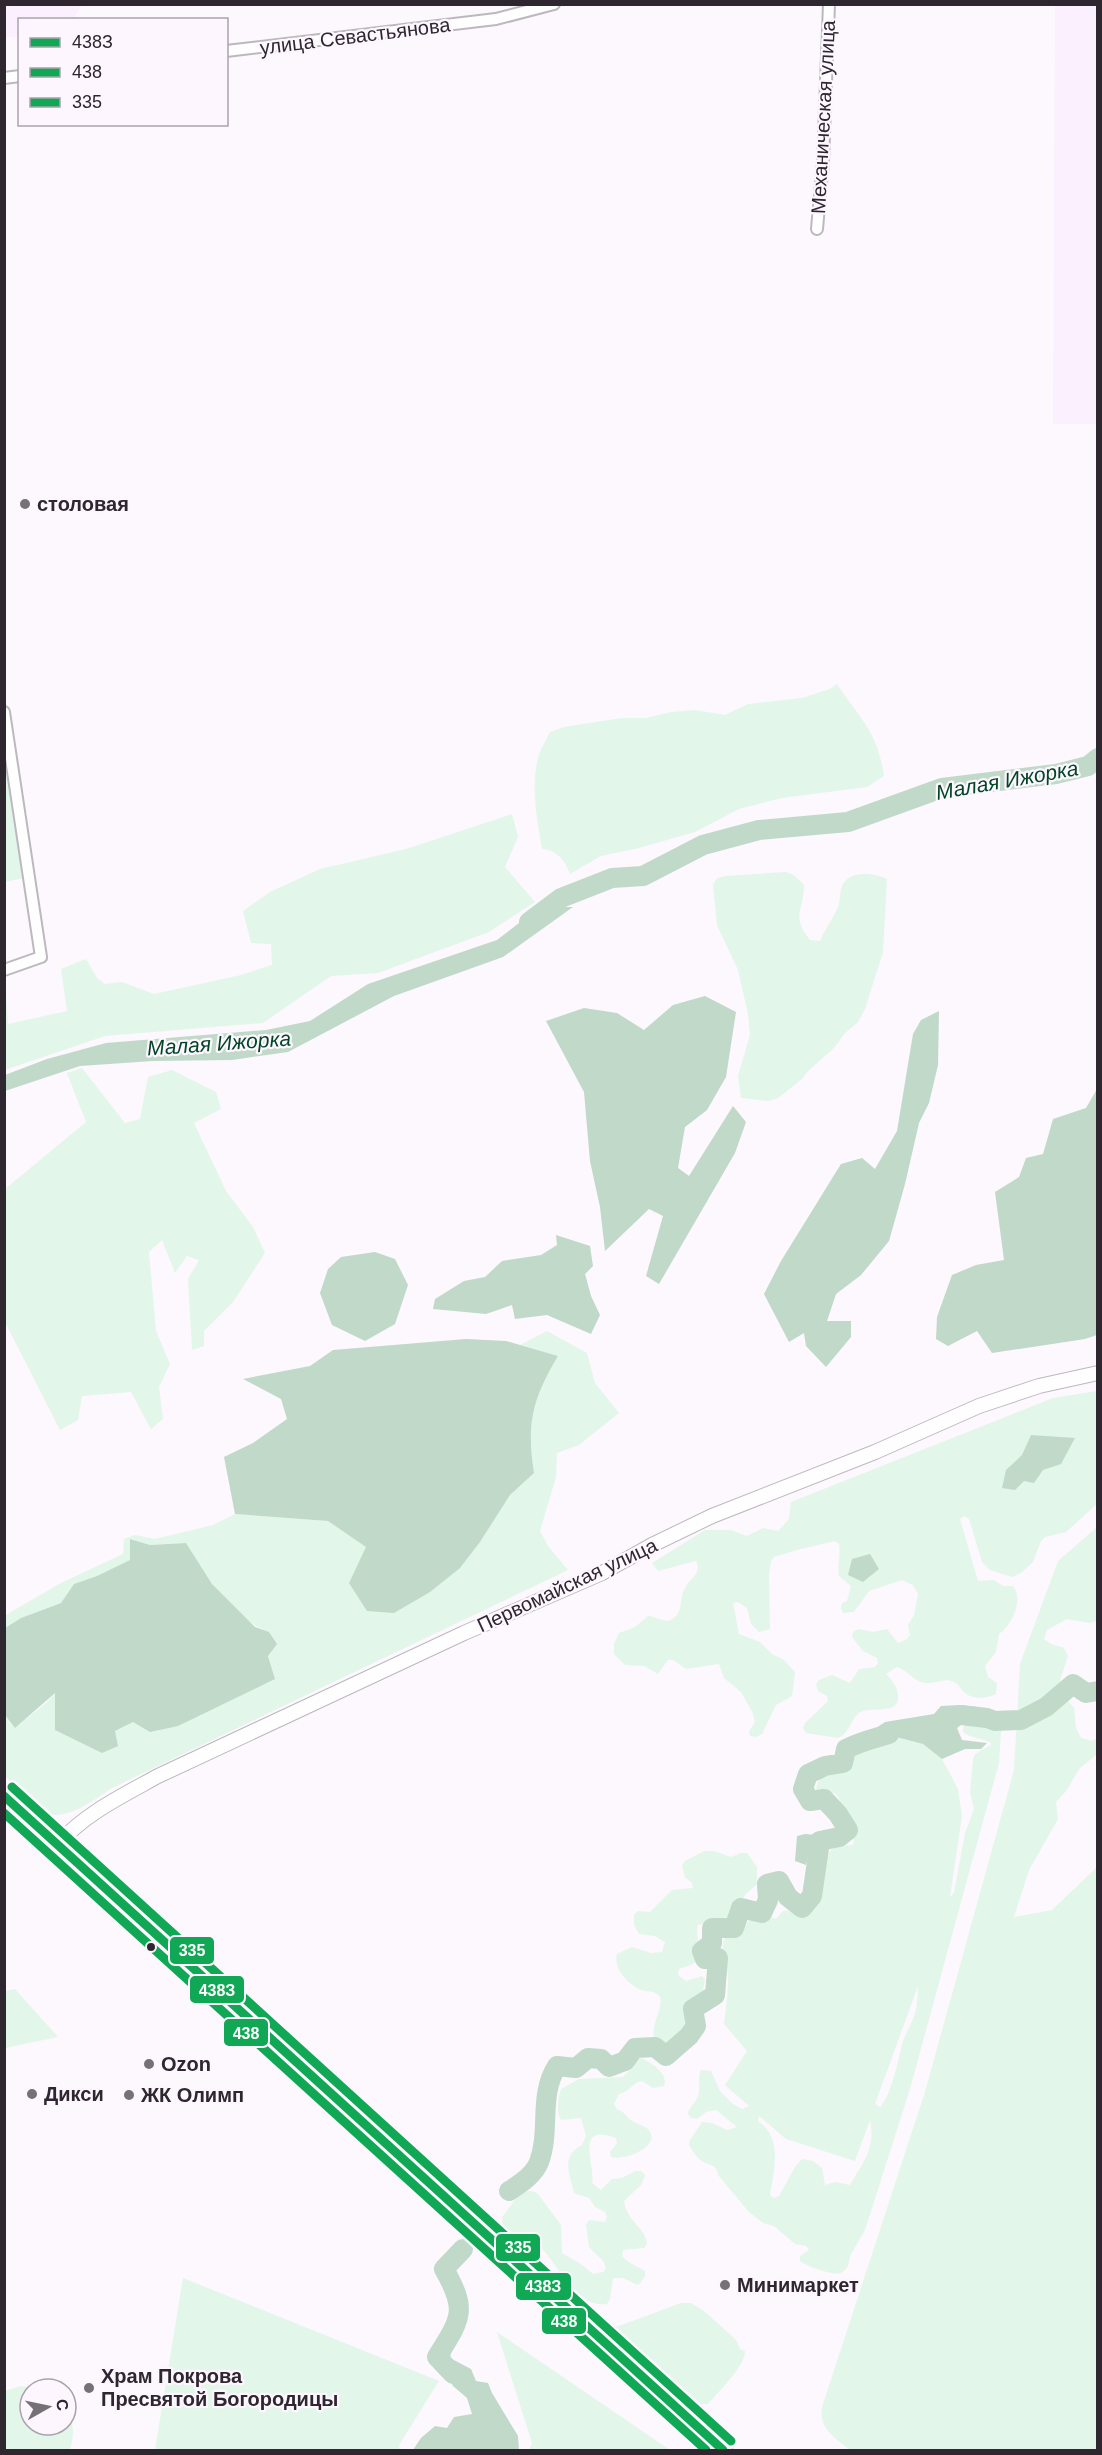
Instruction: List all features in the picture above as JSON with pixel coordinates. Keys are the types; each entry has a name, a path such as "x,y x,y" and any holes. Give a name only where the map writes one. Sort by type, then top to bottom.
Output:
{"main road":[{"path":"4,1796 59,1843 723,2451"}],"street":[{"name":"улица Севастьянова","path":"228,51 496,19 554,4"},
{"name":"Механическая улица","path":"817,229 823,161 829,4"},
{"path":"4,712 41,957 4,970"},
{"name":"Первомайская улица","path":"59,1843 80,1822 115,1798 158,1776 464,1633 602,1573 652,1545 712,1516 875,1452 979,1406 1039,1386 1098,1372"}],"shaded area":[{"path":"5,4 82,5 74,18 18,18 18,36 5,38"},
{"path":"1055,5 1097,5 1097,424 1053,424"},
{"path":"837,684 867,727 881,760 884,776 867,787 782,798 739,809 695,832 601,856 570,874 560,857 552,851 542,849 535,802 535,778 539,754 550,732 564,727 622,718 646,718 671,712 695,710 725,715 748,704 802,698 830,689"},
{"path":"4,747 24,878 5,882 4,882"},
{"path":"512,814 518,837 505,867 535,902 489,932 378,973 331,976 263,1023 105,1036 5,1070 5,980 8,1024 67,1011 61,969 86,959 97,978 105,984 122,982 154,994 241,975 272,965 271,944 251,943 243,911 270,892 320,869 406,849"},
{"path":"786,872 794,875 804,885 799,918 810,940 820,941 838,907 843,884 847,880 852,876 864,874 887,879 883,952 865,1009 858,1022 845,1033 834,1048 802,1079 778,1098 768,1101 741,1098 738,1076 750,1035 748,1014 738,970 717,925 713,885 717,878 726,876"},
{"path":"82,1068 125,1123 140,1119 148,1077 172,1070 216,1092 221,1109 194,1123 226,1191 253,1227 265,1253 233,1302 204,1331 204,1346 192,1350 188,1279 199,1260 187,1256 175,1273 162,1240 149,1252 156,1331 170,1364 159,1387 163,1419 151,1429 131,1392 82,1396 78,1420 60,1430 5,1322 5,1189 86,1122 67,1073"},
{"path":"547,1331 587,1353 595,1383 619,1413 579,1445 557,1453 556,1477 540,1531 548,1546 568,1570 112,1788 79,1809 60,1815 42,1812 5,1776 5,1715 15,1728 56,1692 82,1741 102,1753 115,1731 133,1722 275,1679 268,1655 269,1632 256,1626 232,1607 211,1582 186,1543 150,1545 131,1539 130,1560 74,1584 61,1603 21,1618 5,1628 4,1616 61,1583 123,1554 124,1539 135,1535 155,1539 213,1525 235,1514 328,1521 367,1547 349,1583 460,1568 480,1542 510,1495 534,1473 531,1425 537,1398 558,1356 520,1345"},
{"path":"1097,1391 1097,1504 1066,1532 1045,1537 1041,1541 1033,1562 1021,1573 1012,1577 990,1570 982,1562 969,1519 964,1516 960,1519 978,1581 994,1580 1003,1586 1013,1586 1016,1592 1015,1612 1008,1625 999,1634 996,1652 985,1666 988,1677 997,1683 996,1694 984,1698 971,1696 951,1681 922,1682 897,1667 886,1674 894,1683 898,1695 894,1706 859,1713 845,1733 838,1738 806,1733 803,1728 805,1723 828,1701 827,1696 818,1691 816,1684 819,1680 832,1675 850,1683 859,1669 875,1667 878,1663 877,1658 863,1651 852,1637 853,1632 858,1629 873,1632 887,1629 898,1643 907,1639 910,1635 908,1625 914,1615 918,1594 913,1585 902,1580 869,1591 854,1612 843,1613 842,1603 847,1601 851,1586 839,1576 839,1544 835,1541 774,1557 771,1561 770,1629 759,1632 751,1624 747,1608 738,1602 733,1603 739,1634 760,1642 772,1654 784,1660 795,1672 792,1696 776,1705 762,1734 756,1737 750,1736 749,1731 755,1722 752,1711 741,1692 724,1678 719,1664 686,1669 673,1660 668,1660 658,1674 644,1666 625,1665 614,1654 614,1644 619,1633 635,1627 648,1616 668,1621 678,1614 684,1590 698,1570 696,1561 658,1571 652,1563 705,1530 731,1530 747,1536 763,1528 778,1531 789,1519 791,1502 1053,1398"},
{"path":"1097,1527 1097,1621 1089,1623 1067,1619 1047,1630 1044,1639 1053,1645 1063,1647 1068,1656 1059,1691 1074,1708 1076,1728 1081,1738 1092,1741 1097,1738 1097,1754 1079,1769 1067,1790 1056,1802 1058,1819 1029,1870 1014,1917 1052,1910 1097,1867 1097,2450 850,2450 833,2437 825,2427 821,2414 822,2407 925,2092 1014,1770 1020,1664 1058,1561"},
{"path":"989,1723 1000,1726 999,1763 910,2089 865,2230 850,2256 846,2269 837,2274 827,2272 800,2261 800,2256 809,2250 806,2246 795,2244 774,2226 763,2223 749,2212 718,2175 715,2168 699,2159 689,2145 702,2122 712,2123 727,2130 737,2127 716,2110 706,2112 697,2119 691,2118 688,2114 698,2096 701,2070 711,2071 720,2091 733,2104 742,2109 749,2106 725,2085 747,2051 724,2024 728,1981 723,1942 724,1939 743,1930 749,1920 771,1917 776,1919 783,1911 804,1910 819,1900 825,1864 831,1850 839,1846 853,1845 854,1839 838,1796 834,1793 818,1793 816,1788 820,1777 846,1768 852,1753 883,1743 891,1736 923,1744 942,1759 958,1789 962,1816 950,1897 954,1893 965,1833 974,1809 970,1793 973,1759 975,1754 992,1744 963,1732 963,1727 967,1724","holes":["918,1986 914,2015 903,2042 891,2087 880,2107 875,2104","759,2116 786,2139 855,2161 870,2120 870,2147 850,2185 835,2182 825,2185 822,2168 813,2161 802,2159 779,2196 774,2198 770,2195 775,2165 774,2145 766,2128 758,2121"]},
{"path":"704,1851 714,1851 731,1857 747,1853 757,1867 757,1884 728,1917 698,1925 698,1957 693,1964 679,1969 678,1975 686,1981 702,1976 705,1980 702,1996 687,2003 689,2029 668,2046 663,2046 654,2039 660,1997 655,1993 639,1989 626,1979 617,1965 617,1954 632,1947 651,1953 662,1952 665,1942 655,1936 639,1934 634,1925 634,1915 638,1911 650,1912 672,1890 693,1888 692,1883 685,1877 682,1866 685,1861"},
{"path":"15,1989 58,2037 5,2048 5,1991"},
{"path":"641,2058 662,2073 664,2086 653,2088 642,2081 639,2082 619,2094 614,2104 632,2121 648,2129 651,2139 637,2153 623,2157 611,2157 610,2152 617,2143 616,2138 595,2136 589,2148 592,2183 601,2190 612,2179 622,2178 635,2171 641,2171 645,2175 641,2185 624,2201 629,2214 646,2238 647,2244 644,2248 623,2250 622,2256 645,2271 645,2277 638,2285 623,2278 613,2278 607,2304 595,2303 584,2299 575,2291 536,2243 516,2236 503,2227 502,2217 517,2197 527,2191 538,2194 561,2225 562,2253 593,2274 603,2272 606,2268 604,2262 589,2247 586,2225 589,2220 605,2222 607,2217 605,2212 595,2207 589,2198 574,2193 568,2165 569,2159 575,2149 582,2145 586,2136 581,2118 561,2120 558,2109 559,2097 561,2089 579,2079 623,2077"},
{"path":"183,2278 439,2381 399,2445 400,2450 155,2450"},
{"path":"681,2303 691,2303 704,2311 736,2340 740,2349 745,2351 741,2364 708,2404 699,2404 692,2408 609,2333 610,2327 619,2326"},
{"path":"497,2332 670,2450 529,2450 532,2443"},
{"path":"18,2387 18,2437 72,2437 70,2450 5,2450 5,2391"}],"water":[{"path":"540,907 573,907 503,957 394,996 288,1052 232,1060 153,1061 80,1066 5,1091 5,1075 47,1059 106,1043 266,1030 310,1021 368,984 497,940"},
{"path":"705,996 736,1012 726,1077 707,1110 685,1127 678,1168 689,1176 733,1106 746,1122 735,1153 659,1284 646,1276 663,1216 649,1209 605,1251 600,1207 590,1161 584,1092 546,1021 584,1008 617,1013 644,1030 673,1005"},
{"path":"939,1011 938,1065 929,1103 919,1123 889,1241 861,1275 836,1294 827,1321 851,1321 851,1337 826,1367 806,1346 804,1333 789,1342 764,1294 781,1261 841,1164 862,1158 875,1169 897,1131 913,1034 921,1020"},
{"path":"1097,1089 1097,1335 1085,1339 992,1353 977,1331 948,1346 936,1339 937,1317 952,1275 976,1265 1004,1260 995,1192 1019,1177 1026,1158 1043,1154 1053,1119 1086,1108"},
{"path":"556,1235 590,1246 593,1266 585,1274 591,1296 600,1315 591,1334 547,1315 515,1319 512,1305 486,1314 433,1309 435,1299 464,1281 485,1277 502,1261 541,1255 557,1245"},
{"path":"375,1252 395,1259 408,1285 395,1324 365,1341 332,1325 320,1293 328,1269 341,1257"},
{"path":"466,1339 506,1341 558,1356 537,1398 531,1425 534,1473 510,1495 480,1542 460,1568 430,1592 394,1613 367,1611 349,1583 366,1547 328,1521 235,1514 224,1457 253,1443 287,1419 281,1399 243,1379 310,1366 333,1350"},
{"path":"1031,1435 1075,1438 1061,1464 1043,1470 1034,1483 1024,1481 1015,1490 1002,1488 1006,1470 1022,1455"},
{"path":"130,1539 150,1545 186,1543 212,1584 255,1627 269,1632 277,1644 268,1656 275,1679 178,1726 150,1732 133,1722 115,1731 118,1746 102,1753 55,1730 55,1693 15,1728 5,1715 5,1628 21,1618 61,1603 74,1584 130,1560"},
{"path":"870,1554 879,1569 863,1582 848,1575 852,1559"},
{"path":"941,1706 977,1707 988,1713 985,1721 966,1721 957,1728 962,1740 987,1743 981,1749 965,1749 942,1759 923,1744 892,1736 883,1743 865,1747 863,1737 885,1722 934,1714"},
{"path":"805,1834 839,1837 824,1844 822,1858 809,1853 806,1865 795,1861 797,1836"},
{"path":"458,2322 450,2358 471,2369 476,2381 488,2383 518,2436 519,2450 413,2450 421,2438 435,2426 447,2428 454,2417 472,2414 467,2398 453,2386 437,2357"}],"waterway":[{"name":"Малая Ижорка","path":"529,922 561,898 612,878 643,876 703,845 759,830 848,822 942,788 1056,774 1088,766 1098,758"},
{"path":"961,1715 995,1721 1021,1720 1046,1707 1073,1684 1086,1693 1098,1691"},
{"path":"509,2191 530,2175 539,2162 544,2138 548,2089 557,2066 576,2068 588,2058 601,2059 609,2067 625,2061 635,2048 655,2047 666,2056 689,2036 696,2026 693,2009 715,1995 718,1958 705,1959 702,1951 712,1943 712,1928 734,1928 741,1908 762,1913 768,1900 767,1884 779,1881 788,1897 802,1908 812,1896 820,1841 839,1837 848,1830 838,1814 824,1799 810,1801 803,1789 808,1774 825,1766 843,1763 846,1749 889,1734"},
{"path":"453,2374 437,2357 452,2333 459,2305 452,2283 444,2269 463,2249"}],"transit line":[{"name":"335","path":"12,1787 731,2441"},
{"name":"438З","path":"4,1796 723,2450"},
{"name":"438","path":"4,1813 706,2450"}],"place":[{"name":"столовая","path":"25,504"},
{"name":"Ozon","path":"149,2064"},
{"name":"Дикси","path":"32,2094"},
{"name":"ЖК Олимп","path":"129,2095"},
{"name":"Минимаркет","path":"725,2285"},
{"name":"Храм Покрова Пресвятой Богородицы","path":"89,2388"}]}
